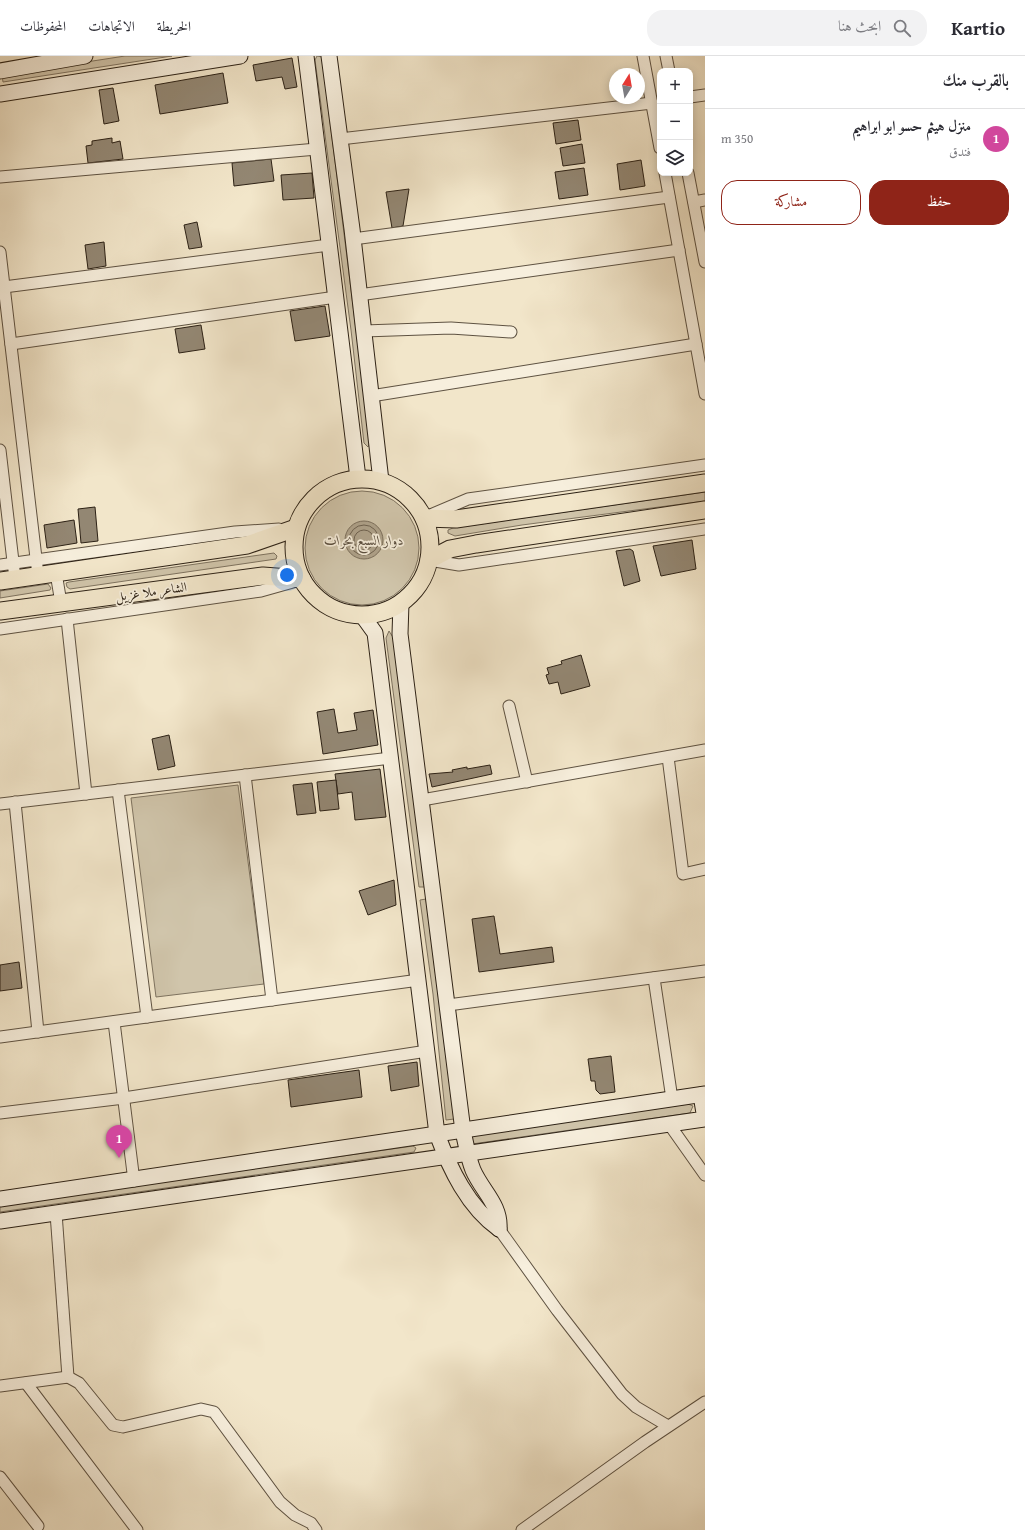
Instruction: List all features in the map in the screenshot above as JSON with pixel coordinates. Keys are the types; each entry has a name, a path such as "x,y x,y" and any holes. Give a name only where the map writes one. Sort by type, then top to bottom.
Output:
{"main road":[{"path":"0,71 85,56"},
{"path":"0,94 240,56"},
{"path":"306,56 358,478"},
{"path":"329,56 353,239 381,481"},
{"path":"358,478 381,481 398,489 408,497 424,518 429,531 429,560 424,576 414,591 401,603 383,612 362,615 344,613 327,606 312,594 302,579 295,562 293,546 296,528 302,513 312,499 331,486 341,481 358,478"},
{"path":"424,518 456,519 705,483"},
{"path":"429,560 450,549 476,544 705,510"},
{"path":"10,574 37,568 56,573 247,545 296,528"},
{"name":"الشاعر ملا غزيل","path":"0,611 263,576 302,579"},
{"path":"401,603 400,634 463,1131 473,1170 494,1205 500,1219 499,1229"},
{"path":"362,615 375,633 437,1134 451,1170 475,1204 490,1222 499,1229"},
{"path":"408,895 434,893"},
{"path":"0,1199 134,1181 703,1094 705,1119 446,1158 0,1221"}],"street":[{"path":"643,56 659,140"},
{"path":"666,56 668,68"},
{"path":"693,97 705,95"},
{"path":"340,139 652,103"},
{"path":"0,177 318,149"},
{"path":"666,176 705,394"},
{"path":"689,176 705,262"},
{"path":"353,239 669,197"},
{"path":"694,202 705,200"},
{"path":"4,287 329,245"},
{"path":"359,295 679,250"},
{"path":"0,252 37,568 234,532 296,528"},
{"path":"11,344 336,297"},
{"path":"364,331 451,328 511,332"},
{"path":"371,396 696,344"},
{"path":"0,450 10,574"},
{"path":"424,518 468,499 705,466"},
{"path":"429,560 459,565 705,529"},
{"path":"0,565 10,574"},
{"path":"56,573 61,603"},
{"path":"0,629 261,591 302,579"},
{"path":"67,619 86,794"},
{"path":"509,706 527,782"},
{"path":"422,800 705,750"},
{"path":"668,757 683,874 705,870"},
{"path":"0,804 391,758"},
{"path":"245,775 272,1000"},
{"path":"118,790 148,1017"},
{"path":"15,802 38,1032"},
{"path":"448,1006 705,971"},
{"path":"654,978 672,1099"},
{"path":"0,1037 419,980"},
{"path":"114,1022 134,1181"},
{"path":"0,1113 124,1098 427,1051"},
{"path":"669,1124 705,1175"},
{"path":"56,1213 68,1376"},
{"path":"499,1229 557,1310 622,1394 636,1407 668,1426"},
{"path":"0,1386 68,1376 79,1383 113,1425 123,1427 201,1409 214,1412 280,1502 295,1515 311,1523 316,1530"},
{"path":"26,1383 137,1530"},
{"path":"522,1530 668,1426 705,1402"},
{"path":"0,1477 38,1526"}],"shaded area":[{"path":"125,56 172,56 3,82 2,75"},
{"path":"317,56 322,57 370,442 368,447 364,443 351,330 315,60"},
{"path":"362,491 384,496 402,508 414,526 419,548 414,570 402,588 384,600 362,605 340,600 322,588 310,570 305,548 310,526 322,508 340,496"},
{"path":"705,492 705,501 522,525 455,536 448,533 448,530 453,528"},
{"path":"274,553 277,556 276,559 70,589 67,587 66,583 69,582"},
{"path":"48,584 51,588 50,590 0,598 0,591"},
{"path":"389,631 394,639 413,795 427,887 419,887 386,638"},
{"path":"238,785 264,984 156,997 131,798"},
{"path":"426,899 454,1119 446,1120 433,994 420,900"},
{"path":"688,1104 693,1106 690,1113 472,1144 470,1136"},
{"path":"413,1146 416,1148 414,1152 0,1212 0,1205"}],"water":[{"name":"دوار السبع بحرات","path":"364,521 374,524 380,530 383,540 380,550 374,556 364,559 354,556 348,550 345,540 348,530 354,524"}],"building":[{"path":"292,58 297,87 285,89 282,77 256,81 253,65"},
{"path":"223,73 228,103 160,114 155,85"},
{"path":"113,88 119,121 104,124 99,90"},
{"path":"578,120 581,140 556,144 553,123"},
{"path":"112,138 112,143 120,141 123,159 88,163 86,146 92,145 92,141"},
{"path":"582,144 585,163 563,166 560,148"},
{"path":"271,159 274,181 234,186 232,163"},
{"path":"641,160 645,186 620,190 617,164"},
{"path":"584,168 588,195 559,199 555,172"},
{"path":"312,173 314,198 283,200 281,175"},
{"path":"409,189 403,226 392,228 386,192"},
{"path":"197,222 202,247 189,249 184,225"},
{"path":"104,242 106,266 88,269 85,245"},
{"path":"325,306 330,336 295,341 290,311"},
{"path":"201,325 205,349 179,353 175,329"},
{"path":"95,507 98,541 81,543 78,509"},
{"path":"74,520 77,543 47,548 44,525"},
{"path":"692,540 696,569 661,576 653,546"},
{"path":"630,549 633,551 640,581 624,586 616,551"},
{"path":"581,655 590,686 561,694 558,682 549,684 546,675 549,674 547,668 562,664 561,661"},
{"path":"334,709 338,733 357,730 354,713 373,710 378,745 323,754 317,712"},
{"path":"169,735 175,766 158,770 152,739"},
{"path":"490,765 492,774 432,787 429,774 453,772 452,770 467,767 467,769"},
{"path":"380,769 386,817 355,820 352,792 338,794 335,774"},
{"path":"336,780 339,809 320,811 317,782"},
{"path":"312,783 316,813 297,815 293,785"},
{"path":"394,880 396,905 368,915 359,891"},
{"path":"494,916 500,954 552,947 554,962 479,972 472,919"},
{"path":"19,962 22,988 0,991 0,965"},
{"path":"611,1056 615,1092 600,1094 596,1090 595,1081 591,1081 588,1059"},
{"path":"417,1062 419,1086 391,1091 388,1066"},
{"path":"359,1070 362,1097 291,1107 288,1080"}],"place":[{"name":"منزل هيثم حسو ابو ابراهيم","path":"119,1158"}]}
